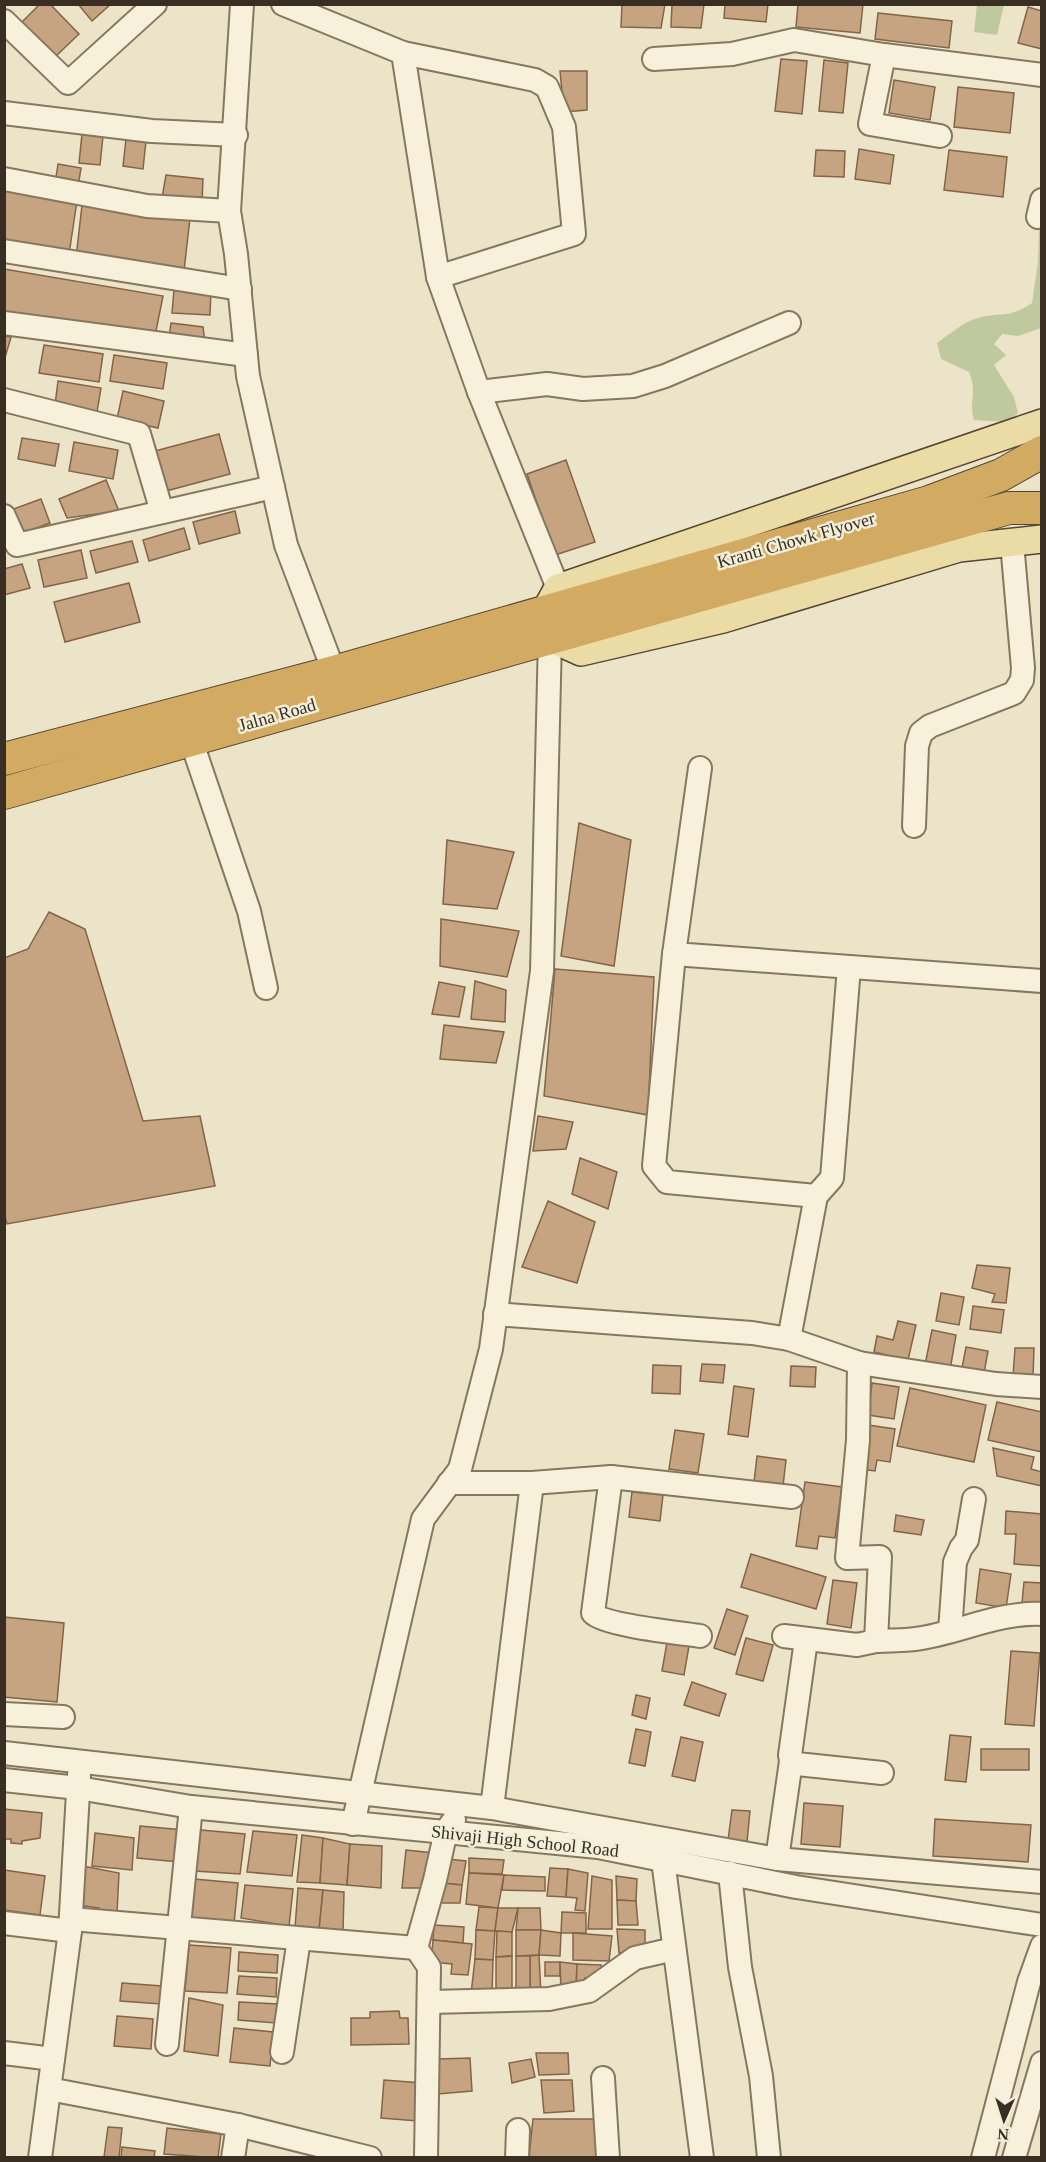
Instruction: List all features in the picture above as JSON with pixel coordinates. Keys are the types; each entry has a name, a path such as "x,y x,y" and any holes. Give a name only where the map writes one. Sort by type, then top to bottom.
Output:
{"highway":[{"name":"Kranti Chowk Flyover","path":"876,532 929,502 1001,475 1041,452"},
{"name":"Kranti Chowk Flyover","path":"551,613 876,532 1009,508 1041,508"},
{"name":"Jalna Road","path":"4,759 551,613"},
{"name":"Jalna Road","path":"4,793 191,740 551,613"}],"main road":[{"path":"1041,423 551,613 581,652 723,619 959,548 1041,539"}],"street":[{"path":"4,21 68,83 155,4"},
{"path":"242,4 236,135 229,211 240,289 248,376 286,545 334,672"},
{"path":"283,4 403,53 535,80 546,87 564,127 574,234 438,277"},
{"path":"654,59 732,54 794,40 884,55 1041,75"},
{"path":"353,1824 423,1519 460,1469 490,1349 542,970 551,613 479,392 438,277 403,53"},
{"path":"884,55 870,124 940,136"},
{"path":"4,113 152,130 236,135"},
{"path":"4,179 147,206 229,211"},
{"path":"4,251 240,289"},
{"path":"4,322 246,355"},
{"path":"479,392 547,384 583,389 633,386 665,376 789,323"},
{"path":"4,400 139,434 162,512"},
{"path":"4,516 17,545 273,487"},
{"path":"914,826 917,746 921,733 930,726 1014,693 1022,680 1023,668 1012,543"},
{"path":"191,740 249,911 266,988"},
{"path":"700,768 674,954 654,1166 667,1182 816,1196"},
{"path":"674,954 1041,981"},
{"path":"789,1339 816,1196 832,1178 849,967"},
{"path":"495,1314 752,1332 789,1339 859,1363 996,1384 1041,1387"},
{"path":"859,1363 858,1440 847,1558 880,1557 876,1641"},
{"path":"449,1483 532,1484 611,1477 642,1478 792,1497"},
{"path":"611,1477 592,1605 594,1612 597,1617 620,1623 700,1636"},
{"path":"492,1808 532,1484"},
{"path":"950,1631 956,1562 961,1548 967,1542 974,1499"},
{"path":"784,1636 857,1645 876,1641 922,1638 1024,1613 1041,1614"},
{"path":"777,1859 806,1640"},
{"path":"4,1714 63,1717"},
{"name":"Shivaji High School Road","path":"4,1753 492,1808 777,1859 1041,1882"},
{"path":"40,2157 70,1925 81,1761"},
{"path":"791,1761 797,1764 882,1773"},
{"name":"Shivaji High School Road","path":"4,1780 78,1788 190,1807 598,1847 796,1887 1041,1924"},
{"path":"426,2157 429,1968 416,1948 446,1831 465,1805"},
{"path":"167,2044 190,1807"},
{"path":"663,1860 702,2157"},
{"path":"730,1873 740,1967 761,2076 769,2157"},
{"path":"4,1923 177,1929 416,1948"},
{"path":"282,2052 299,1940"},
{"path":"430,2002 549,1999 589,1991 635,1958 674,1949"},
{"path":"983,2157 1035,1984 1041,1951"},
{"path":"4,2053 53,2059"},
{"path":"1014,2157 1041,2063"},
{"path":"603,2078 608,2157"},
{"path":"49,2089 238,2126 370,2157"},
{"path":"233,2157 238,2126"},
{"path":"517,2157 518,2130"}],"green space":[{"path":"977,5 1004,5 997,35 974,32"},
{"path":"1041,225 1041,328 1018,336 1002,334 994,344 1006,355 994,365 1014,397 1018,413 1008,422 974,420 973,386 969,372 941,359 937,343 967,322 986,316 1016,312 1032,303 1038,262 1039,226"}],"building":[{"path":"40,4 50,4 79,34 55,57 21,23"},
{"path":"78,4 111,4 92,21"},
{"path":"622,4 665,4 661,28 621,27"},
{"path":"672,4 704,4 701,28 671,27"},
{"path":"725,4 768,4 766,22 724,18"},
{"path":"798,4 863,4 860,33 796,27"},
{"path":"1028,7 1042,11 1042,49 1018,43"},
{"path":"878,13 952,21 949,48 875,39"},
{"path":"781,59 807,61 802,114 775,111"},
{"path":"824,60 848,63 843,113 819,111"},
{"path":"560,71 587,71 587,110 564,112"},
{"path":"894,80 935,87 930,120 889,113"},
{"path":"958,87 1014,93 1010,133 954,127"},
{"path":"82,134 103,136 100,165 79,163"},
{"path":"126,139 146,141 143,169 123,166"},
{"path":"859,149 894,155 890,184 855,179"},
{"path":"816,150 845,151 844,177 814,176"},
{"path":"949,150 1007,157 1003,197 944,190"},
{"path":"58,164 81,168 78,187 55,184"},
{"path":"166,175 203,179 202,203 162,198"},
{"path":"4,190 77,201 69,254 4,244"},
{"path":"82,205 190,218 184,271 76,258"},
{"path":"4,269 163,296 155,336 4,314"},
{"path":"174,290 211,291 210,315 172,313"},
{"path":"171,323 203,327 205,342 169,338"},
{"path":"4,336 11,337 4,361"},
{"path":"44,345 103,354 99,382 39,373"},
{"path":"114,355 167,363 163,389 110,381"},
{"path":"58,381 101,388 97,412 55,405"},
{"path":"123,391 164,401 158,428 117,419"},
{"path":"219,434 230,474 166,491 155,451"},
{"path":"22,438 59,444 55,466 18,459"},
{"path":"74,442 118,450 113,479 69,471"},
{"path":"566,460 595,542 555,555 527,474"},
{"path":"106,480 119,511 67,518 59,499"},
{"path":"41,499 50,523 20,534 11,510"},
{"path":"235,511 240,533 199,544 193,522"},
{"path":"184,528 190,549 149,561 143,540"},
{"path":"132,541 138,562 96,573 90,551"},
{"path":"81,550 87,578 44,587 38,560"},
{"path":"22,564 30,588 4,595 4,569"},
{"path":"129,583 140,622 65,642 54,602"},
{"path":"579,823 631,840 614,966 561,956"},
{"path":"447,840 514,852 497,909 443,904"},
{"path":"49,912 85,929 143,1121 200,1116 215,1186 7,1224 4,1213 4,958 28,949"},
{"path":"441,919 519,931 507,977 440,966"},
{"path":"555,969 654,977 648,1115 544,1096"},
{"path":"475,981 506,990 505,1022 471,1019"},
{"path":"439,982 465,987 459,1017 432,1014"},
{"path":"444,1025 504,1032 496,1063 440,1059"},
{"path":"538,1116 573,1122 566,1149 533,1151"},
{"path":"580,1158 617,1172 608,1209 572,1194"},
{"path":"548,1201 595,1222 577,1283 522,1267"},
{"path":"977,1265 1010,1268 1006,1303 992,1302 995,1294 972,1288"},
{"path":"941,1293 964,1297 959,1325 936,1321"},
{"path":"973,1306 1004,1310 1001,1333 970,1329"},
{"path":"898,1321 916,1325 908,1360 874,1352 877,1336 893,1340"},
{"path":"932,1330 956,1335 950,1370 925,1365"},
{"path":"966,1347 988,1351 984,1373 962,1368"},
{"path":"1015,1348 1034,1348 1033,1377 1013,1376"},
{"path":"702,1364 725,1365 723,1383 700,1381"},
{"path":"653,1365 681,1366 680,1394 652,1393"},
{"path":"791,1366 816,1367 815,1387 790,1386"},
{"path":"872,1383 899,1387 894,1419 868,1415"},
{"path":"734,1386 754,1389 748,1437 728,1434"},
{"path":"910,1388 986,1405 974,1462 897,1446"},
{"path":"997,1402 1042,1412 1042,1452 988,1440"},
{"path":"868,1425 895,1429 890,1462 877,1460 875,1471 861,1469"},
{"path":"675,1430 704,1434 698,1473 669,1469"},
{"path":"993,1448 1034,1457 1031,1469 1042,1472 1042,1486 997,1476"},
{"path":"757,1456 786,1460 783,1486 754,1482"},
{"path":"805,1482 842,1487 835,1538 819,1536 817,1549 796,1546"},
{"path":"632,1492 663,1495 660,1521 629,1517"},
{"path":"1006,1511 1042,1514 1042,1566 1014,1564 1016,1534 1005,1534"},
{"path":"896,1515 924,1520 921,1535 894,1531"},
{"path":"751,1554 826,1577 816,1609 741,1587"},
{"path":"980,1569 1011,1574 1006,1608 976,1603"},
{"path":"833,1580 857,1583 851,1628 827,1624"},
{"path":"1024,1582 1042,1583 1042,1605 1022,1603"},
{"path":"727,1609 748,1616 735,1655 714,1648"},
{"path":"4,1617 64,1623 57,1702 4,1697"},
{"path":"746,1638 773,1645 763,1681 736,1674"},
{"path":"667,1642 689,1646 684,1675 662,1671"},
{"path":"1011,1651 1040,1653 1034,1726 1005,1724"},
{"path":"692,1682 726,1694 719,1716 684,1705"},
{"path":"636,1695 650,1698 646,1719 632,1715"},
{"path":"636,1729 651,1732 645,1766 629,1763"},
{"path":"950,1735 971,1737 966,1782 945,1780"},
{"path":"681,1737 703,1742 695,1781 672,1776"},
{"path":"981,1749 1029,1749 1029,1770 981,1770"},
{"path":"804,1803 843,1806 840,1847 801,1844"},
{"path":"4,1809 42,1813 40,1838 22,1841 22,1844 11,1843 11,1839 4,1839"},
{"path":"732,1810 750,1811 747,1842 728,1840"},
{"path":"935,1819 1031,1825 1028,1862 933,1856"},
{"path":"140,1826 184,1830 179,1862 137,1858"},
{"path":"201,1830 245,1834 240,1874 195,1871"},
{"path":"253,1831 297,1835 292,1876 247,1872"},
{"path":"95,1833 134,1838 132,1870 92,1866"},
{"path":"302,1835 323,1838 320,1883 297,1882"},
{"path":"323,1838 350,1844 347,1885 320,1883"},
{"path":"350,1844 382,1846 381,1888 347,1885"},
{"path":"406,1850 434,1853 427,1888 402,1888"},
{"path":"469,1858 504,1860 502,1874 469,1873"},
{"path":"448,1859 466,1861 462,1885 442,1883"},
{"path":"83,1866 119,1873 117,1913 100,1912 99,1908 77,1905"},
{"path":"550,1868 568,1869 566,1897 547,1896"},
{"path":"568,1869 588,1873 585,1911 575,1910 577,1898 566,1897"},
{"path":"4,1870 45,1876 40,1915 4,1910"},
{"path":"469,1873 504,1875 498,1908 466,1904"},
{"path":"504,1875 545,1877 545,1891 502,1890"},
{"path":"592,1876 612,1880 612,1929 588,1929"},
{"path":"616,1876 637,1879 636,1901 617,1900"},
{"path":"194,1879 238,1883 234,1924 188,1920"},
{"path":"442,1883 462,1885 460,1903 438,1903"},
{"path":"245,1885 293,1889 289,1926 241,1918"},
{"path":"298,1888 323,1890 319,1930 295,1928"},
{"path":"323,1890 344,1892 343,1932 319,1930"},
{"path":"617,1900 636,1901 638,1925 618,1925"},
{"path":"479,1907 498,1908 495,1931 476,1930"},
{"path":"498,1908 518,1908 512,1932 495,1931"},
{"path":"518,1908 540,1908 541,1930 516,1930"},
{"path":"562,1912 586,1913 586,1933 561,1933"},
{"path":"434,1925 464,1927 463,1943 433,1940"},
{"path":"617,1929 645,1930 645,1949 619,1953"},
{"path":"476,1930 495,1931 493,1960 475,1959"},
{"path":"516,1930 541,1930 539,1955 516,1956"},
{"path":"541,1930 561,1933 560,1956 539,1955"},
{"path":"497,1931 512,1932 512,1956 496,1957"},
{"path":"573,1933 612,1936 609,1961 573,1960"},
{"path":"433,1940 472,1944 468,1975 451,1974 452,1964 431,1962"},
{"path":"189,1945 231,1948 227,1993 185,1991"},
{"path":"239,1952 278,1955 277,1973 238,1971"},
{"path":"539,1955 541,1995 530,1995 530,1956"},
{"path":"512,1956 512,1994 496,1993 496,1957"},
{"path":"516,1956 530,1956 530,1995 516,1995"},
{"path":"475,1959 493,1960 492,1994 471,1994"},
{"path":"545,1962 560,1962 560,1976 545,1976"},
{"path":"560,1962 577,1964 576,1990 561,1991"},
{"path":"577,1964 601,1965 603,1976 585,1978 584,1985 576,1990"},
{"path":"239,1976 277,1978 276,1997 237,1994"},
{"path":"122,1983 162,1986 161,2004 120,2001"},
{"path":"189,1998 223,2005 218,2056 184,2051"},
{"path":"239,2002 278,2004 276,2023 238,2020"},
{"path":"399,2011 400,2018 408,2018 409,2044 351,2045 351,2018 370,2018 370,2012"},
{"path":"117,2016 153,2019 151,2049 114,2046"},
{"path":"234,2028 273,2032 270,2066 230,2062"},
{"path":"536,2053 568,2053 569,2074 539,2075"},
{"path":"470,2058 472,2091 438,2094 437,2059"},
{"path":"531,2059 535,2077 512,2083 509,2063"},
{"path":"384,2080 422,2083 418,2121 381,2118"},
{"path":"541,2080 572,2080 574,2111 544,2113"},
{"path":"533,2119 602,2119 604,2158 529,2157"},
{"path":"108,2127 122,2128 119,2158 104,2157"},
{"path":"167,2128 221,2134 218,2158 164,2154"},
{"path":"122,2147 155,2151 154,2158 121,2158"}]}
